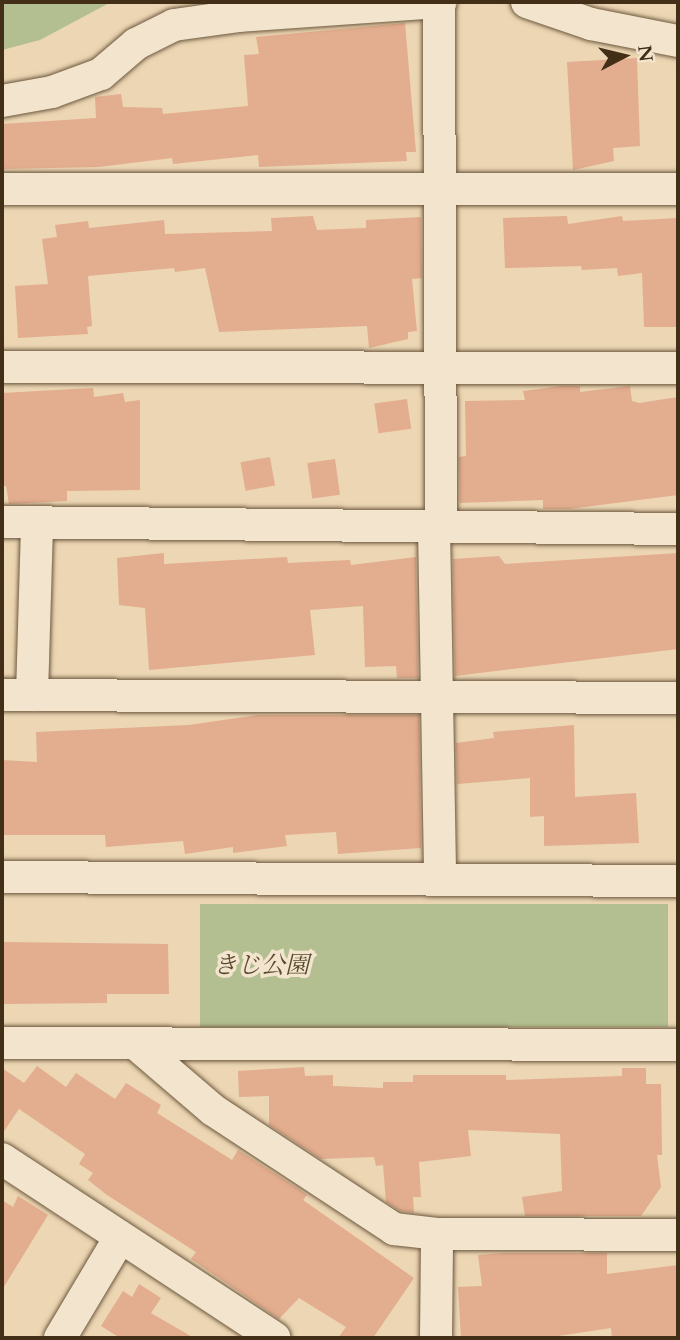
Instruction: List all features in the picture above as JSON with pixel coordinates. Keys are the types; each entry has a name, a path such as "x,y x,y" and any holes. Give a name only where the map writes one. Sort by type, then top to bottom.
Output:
{"street":[{"path":"2,101 52,92 101,74 136,44 174,25 239,16 440,2 441,366 437,527 440,880"},
{"path":"527,2 591,24 678,41"},
{"path":"2,189 678,189"},
{"path":"2,367 678,368"},
{"path":"2,522 678,529"},
{"path":"37,523 17,695 678,698"},
{"path":"2,877 678,881"},
{"path":"2,1044 678,1045"},
{"path":"136,1044 213,1110 376,1220 394,1229 437,1234 678,1235"},
{"path":"2,1158 274,1338"},
{"path":"436,1338 437,1234"},
{"path":"60,1338 120,1238"}],"green space":[{"path":"2,2 111,2 40,40 2,50"},
{"name":"きじ公園","path":"200,904 668,904 668,1027 200,1027"}],"building":[{"path":"405,23 416,152 406,152 407,161 259,167 258,155 173,164 172,158 99,167 2,169 2,124 96,118 95,97 121,94 123,107 162,108 163,114 248,106 244,55 259,54 256,37"},
{"path":"637,58 640,146 613,148 614,161 573,170 567,62"},
{"path":"313,216 317,230 366,228 366,220 421,217 422,278 412,279 417,331 408,332 408,339 369,348 367,326 219,332 205,268 175,272 174,268 88,276 92,326 87,327 88,334 18,338 15,286 48,284 42,239 57,237 55,225 88,221 89,228 164,220 165,234 272,231 271,218"},
{"path":"567,216 568,224 622,216 623,221 678,218 678,327 644,327 642,273 618,276 617,268 582,270 581,266 505,268 503,218"},
{"path":"580,386 580,392 630,386 632,401 639,403 678,397 678,495 569,509 543,509 543,500 460,503 459,457 466,456 465,401 525,400 523,391"},
{"path":"93,388 94,397 123,393 125,402 140,400 140,490 67,491 67,501 9,504 6,486 2,486 2,393"},
{"path":"407,399 411,429 378,433 374,404"},
{"path":"270,457 275,486 245,491 240,462"},
{"path":"335,459 340,495 312,499 307,463"},
{"path":"164,553 164,564 287,557 288,563 350,560 351,565 416,557 418,678 397,678 396,666 365,667 363,606 310,610 315,655 149,670 145,608 119,605 117,558"},
{"path":"678,553 678,649 455,676 453,559 499,556 505,564"},
{"path":"258,715 419,715 421,848 338,854 336,832 285,835 287,846 233,853 233,847 185,854 183,841 106,847 105,835 2,835 2,760 37,762 36,732 189,725"},
{"path":"574,725 575,797 636,793 639,843 544,846 544,816 530,817 530,778 457,784 456,743 494,738 493,732"},
{"path":"2,942 168,944 169,994 107,994 107,1003 2,1004"},
{"path":"37,1066 66,1087 76,1073 115,1099 126,1083 161,1105 157,1113 232,1160 238,1150 299,1189 307,1195 303,1200 414,1278 373,1338 338,1338 346,1327 299,1298 279,1319 191,1259 196,1252 88,1180 93,1173 79,1164 85,1154 19,1109 2,1134 2,1068 24,1083"},
{"path":"304,1067 305,1076 333,1075 333,1086 383,1088 383,1082 413,1082 413,1075 506,1075 506,1080 622,1076 622,1068 646,1068 646,1084 661,1084 662,1155 657,1155 661,1187 641,1216 525,1216 522,1197 562,1191 560,1134 468,1130 471,1156 419,1162 421,1197 413,1197 414,1213 400,1211 386,1202 383,1165 376,1166 374,1157 321,1159 269,1125 269,1096 239,1097 238,1071"},
{"path":"18,1196 48,1215 2,1290 2,1200 13,1207"},
{"path":"607,1253 607,1274 678,1265 678,1338 612,1338 611,1328 545,1338 461,1338 458,1287 482,1286 478,1255"},
{"path":"139,1284 161,1298 151,1313 194,1338 120,1338 101,1326 123,1291 132,1297"}]}
